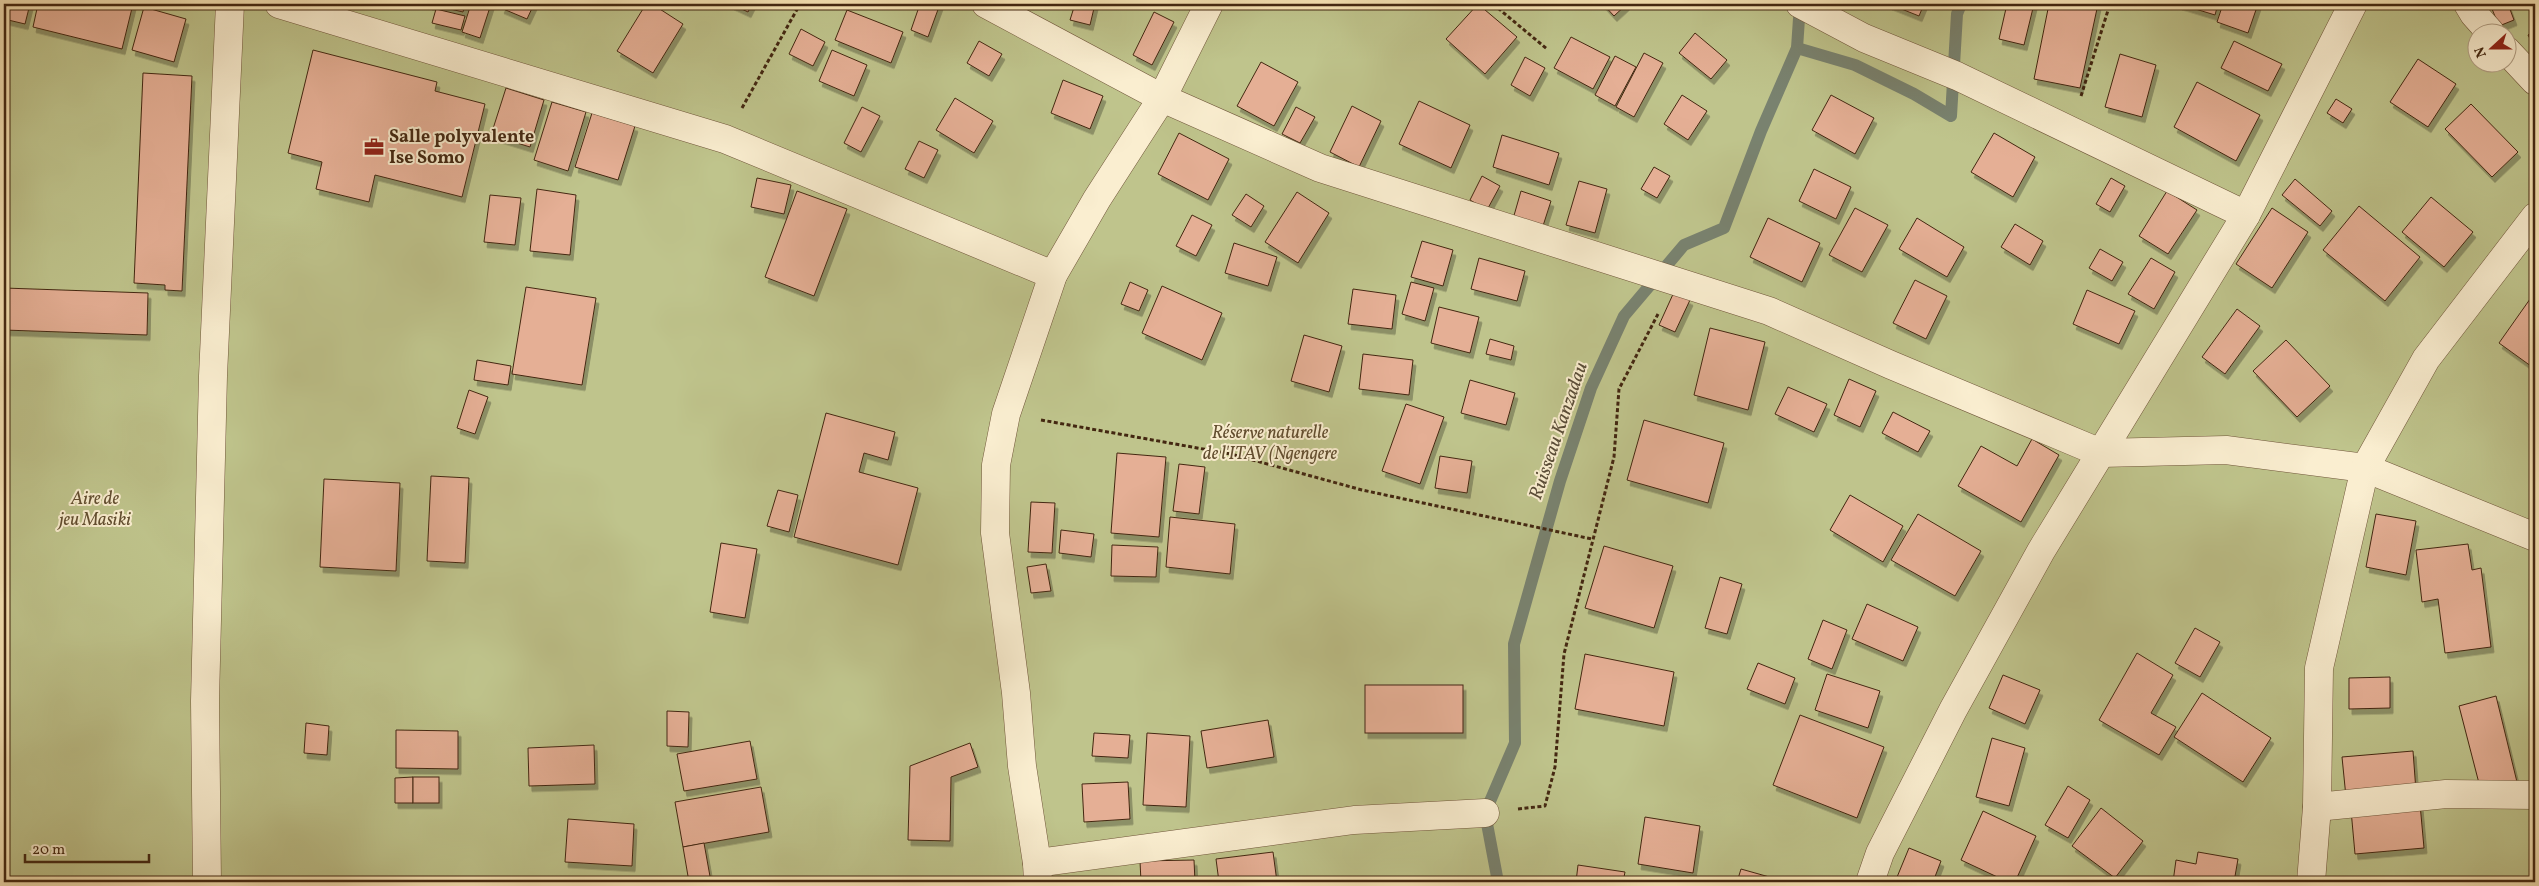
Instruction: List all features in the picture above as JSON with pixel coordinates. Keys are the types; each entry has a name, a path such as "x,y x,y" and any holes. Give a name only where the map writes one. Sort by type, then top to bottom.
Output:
{"street":[{"path":"207,882 205,701 213,376 230,4"},
{"path":"279,4 725,139 1053,275"},
{"path":"986,4 1162,98 1320,168 1673,282 1769,311 1891,365 2100,453 2226,450 2364,468 2535,537"},
{"path":"1209,4 1162,98 1097,199 1053,275 1006,414 996,465 995,533 1016,692 1022,766 1037,873 1354,820 1486,813"},
{"path":"1800,4 1864,38 1956,76 2246,215"},
{"path":"1870,882 1880,853 1953,710 2041,551 2246,215 2353,4"},
{"path":"2468,4 2481,22"},
{"path":"2516,61 2535,82"},
{"path":"2311,882 2317,807 2319,668 2364,468 2426,360 2535,217"},
{"path":"2317,807 2446,794 2535,795"}],"path":[{"path":"725,139 800,4"},
{"path":"1493,4 1547,49"},
{"path":"2071,130 2110,4"},
{"path":"1486,813 1545,806 1555,767 1564,654 1614,457 1619,388 1631,368 1673,282"},
{"path":"1006,414 1231,454 1362,490 1592,539"}],"green space":[{"name":"Réserve naturelle de l'ITAV (Ngengere","path":"4,4 2535,4 2535,882 4,882"}],"building":[{"path":"4,4 30,4 25,24 4,19"},
{"path":"38,4 133,4 122,49 33,27"},
{"path":"429,4 465,4 463,12"},
{"path":"471,4 491,4 480,38 462,32"},
{"path":"503,4 534,4 527,19 501,8"},
{"path":"646,4 652,4 683,24 653,73 617,51"},
{"path":"731,4 752,4 748,12"},
{"path":"920,4 940,4 928,37 911,30"},
{"path":"1075,4 1095,4 1090,25 1070,20"},
{"path":"1478,4 1517,37 1485,74 1446,39"},
{"path":"1603,4 1627,4 1614,16"},
{"path":"1889,4 1924,4 1919,16"},
{"path":"2007,4 2034,4 2024,45 1999,39"},
{"path":"2049,4 2098,4 2080,88 2034,79"},
{"path":"2179,4 2218,4 2215,15"},
{"path":"2223,4 2258,4 2248,33 2217,22"},
{"path":"2508,4 2514,20 2497,22 2492,9"},
{"path":"144,7 186,19 174,62 132,50"},
{"path":"436,9 465,16 461,30 432,23"},
{"path":"847,10 903,32 891,63 835,40"},
{"path":"1154,12 1174,22 1152,65 1133,55"},
{"path":"801,29 825,42 813,66 789,54"},
{"path":"2535,31 2535,48 2528,35"},
{"path":"1695,33 1727,60 1711,79 1679,53"},
{"path":"1571,37 1610,57 1593,89 1554,68"},
{"path":"979,41 1002,54 989,76 967,63"},
{"path":"2234,41 2282,64 2268,91 2221,68"},
{"path":"313,50 437,82 435,91 485,104 462,197 375,175 369,202 316,189 322,162 288,153"},
{"path":"832,50 867,65 854,96 819,81"},
{"path":"1644,53 1663,63 1634,117 1616,107"},
{"path":"2120,54 2156,65 2142,117 2105,107"},
{"path":"1615,56 1636,67 1615,106 1595,95"},
{"path":"1525,57 1545,68 1530,96 1511,85"},
{"path":"2418,59 2456,84 2428,127 2390,102"},
{"path":"1261,62 1298,82 1274,126 1237,106"},
{"path":"143,73 192,76 182,291 165,290 165,285 134,283"},
{"path":"1063,80 1103,96 1090,129 1051,113"},
{"path":"2197,82 2260,115 2236,161 2174,127"},
{"path":"506,88 544,100 530,147 491,135"},
{"path":"1682,95 1707,111 1688,140 1664,124"},
{"path":"1831,95 1874,118 1855,154 1812,130"},
{"path":"955,98 993,121 974,153 936,130"},
{"path":"2336,99 2352,109 2343,123 2327,113"},
{"path":"1419,101 1470,125 1451,168 1399,144"},
{"path":"552,102 586,112 568,171 534,160"},
{"path":"2471,104 2518,152 2492,177 2445,129"},
{"path":"1352,106 1381,121 1359,167 1330,152"},
{"path":"862,107 880,116 861,152 844,143"},
{"path":"1296,107 1315,117 1300,143 1282,134"},
{"path":"592,113 635,126 618,180 575,167"},
{"path":"1179,133 1229,159 1208,200 1158,174"},
{"path":"1994,133 2035,157 2013,197 1971,172"},
{"path":"1502,135 1559,153 1549,185 1493,167"},
{"path":"919,141 938,150 924,178 905,169"},
{"path":"1654,167 1670,176 1657,198 1641,189"},
{"path":"1814,169 1851,187 1836,219 1799,201"},
{"path":"1482,176 1500,186 1487,210 1470,200"},
{"path":"757,178 791,185 784,214 751,207"},
{"path":"2111,178 2125,186 2110,212 2096,204"},
{"path":"2295,179 2332,211 2320,226 2282,195"},
{"path":"1579,181 1607,189 1595,233 1566,225"},
{"path":"537,189 576,195 570,255 530,251"},
{"path":"797,191 847,209 814,296 765,277"},
{"path":"1521,191 1551,201 1542,229 1513,219"},
{"path":"2167,191 2197,210 2168,254 2139,236"},
{"path":"1297,192 1329,213 1298,263 1265,242"},
{"path":"1246,194 1264,206 1251,227 1232,215"},
{"path":"490,195 521,198 515,245 484,242"},
{"path":"2431,197 2473,232 2444,267 2402,232"},
{"path":"2359,206 2420,257 2385,301 2323,250"},
{"path":"1855,208 1888,225 1862,272 1829,255"},
{"path":"2272,208 2308,232 2272,288 2236,264"},
{"path":"1192,215 1212,225 1196,256 1176,246"},
{"path":"1768,218 1820,243 1802,282 1750,257"},
{"path":"1917,218 1964,247 1947,277 1899,249"},
{"path":"2015,224 2043,241 2030,265 2001,247"},
{"path":"1422,241 1453,250 1443,286 1411,277"},
{"path":"1234,243 1277,257 1268,286 1225,273"},
{"path":"2100,249 2123,262 2112,281 2089,268"},
{"path":"1479,258 1525,271 1517,301 1471,289"},
{"path":"2151,258 2175,272 2154,309 2128,294"},
{"path":"1915,280 1947,296 1926,339 1893,323"},
{"path":"1130,282 1148,290 1139,311 1121,304"},
{"path":"1411,282 1434,288 1425,321 1402,314"},
{"path":"1162,286 1222,313 1202,360 1142,333"},
{"path":"526,287 596,298 582,385 512,374"},
{"path":"4,288 148,293 147,335 4,330"},
{"path":"1353,289 1396,295 1392,329 1348,324"},
{"path":"2087,290 2135,311 2119,344 2073,324"},
{"path":"1674,292 1690,300 1675,332 1659,325"},
{"path":"2535,292 2535,369 2499,343"},
{"path":"1439,307 1479,317 1470,353 1431,343"},
{"path":"2237,309 2260,326 2225,374 2202,357"},
{"path":"1710,328 1765,342 1748,410 1694,395"},
{"path":"1304,335 1342,346 1329,392 1291,381"},
{"path":"1490,339 1514,346 1511,360 1486,354"},
{"path":"2286,340 2330,386 2297,417 2253,371"},
{"path":"1363,354 1413,360 1409,395 1359,389"},
{"path":"477,360 511,366 508,385 474,380"},
{"path":"1849,379 1876,391 1860,427 1834,415"},
{"path":"1470,380 1515,393 1506,425 1461,413"},
{"path":"1788,387 1827,404 1814,432 1775,414"},
{"path":"469,390 488,397 475,434 457,428"},
{"path":"1406,404 1444,417 1420,484 1382,471"},
{"path":"1893,412 1930,431 1918,452 1882,433"},
{"path":"826,413 895,432 888,460 864,453 859,472 918,488 898,565 794,537"},
{"path":"1644,420 1724,443 1708,503 1627,480"},
{"path":"2032,439 2059,455 2021,522 1958,486 1981,446 2017,466"},
{"path":"1117,453 1166,457 1159,537 1111,533"},
{"path":"1440,456 1472,461 1467,493 1435,488"},
{"path":"1179,464 1205,467 1199,514 1173,511"},
{"path":"431,476 469,478 465,563 427,561"},
{"path":"324,479 400,483 396,571 320,567"},
{"path":"778,490 798,495 789,532 767,526"},
{"path":"1850,495 1903,526 1883,562 1830,530"},
{"path":"1031,502 1055,503 1052,553 1028,552"},
{"path":"1918,514 1981,551 1955,596 1891,560"},
{"path":"2376,514 2416,521 2406,575 2366,567"},
{"path":"1170,517 1235,524 1230,574 1166,567"},
{"path":"1061,530 1094,534 1091,557 1059,553"},
{"path":"721,543 757,549 745,618 710,612"},
{"path":"2468,544 2472,570 2481,568 2491,647 2445,653 2438,599 2422,602 2416,550"},
{"path":"1112,545 1158,547 1156,577 1111,576"},
{"path":"1604,546 1673,566 1654,628 1585,608"},
{"path":"1046,564 1051,591 1031,593 1027,567"},
{"path":"1720,577 1742,584 1727,634 1705,628"},
{"path":"1867,604 1918,627 1903,661 1852,639"},
{"path":"1823,620 1847,630 1832,669 1808,659"},
{"path":"2195,628 2220,642 2200,677 2175,663"},
{"path":"2137,653 2173,675 2151,713 2176,727 2159,755 2099,720"},
{"path":"1585,654 1674,672 1664,726 1575,709"},
{"path":"1758,663 1795,678 1785,704 1747,689"},
{"path":"1827,674 1880,691 1868,728 1815,710"},
{"path":"2003,675 2040,690 2025,724 1989,708"},
{"path":"2390,677 2390,708 2349,709 2349,678"},
{"path":"1365,685 1463,685 1463,733 1365,733"},
{"path":"2202,693 2271,738 2243,782 2174,737"},
{"path":"2496,696 2517,782 2481,791 2459,706"},
{"path":"667,711 689,712 688,747 667,746"},
{"path":"1800,715 1884,747 1857,818 1773,785"},
{"path":"1268,720 1274,757 1207,768 1201,731"},
{"path":"306,723 329,726 327,755 304,753"},
{"path":"396,730 458,731 458,769 396,768"},
{"path":"1094,733 1130,735 1128,758 1092,756"},
{"path":"1147,733 1190,736 1186,807 1143,805"},
{"path":"1992,738 2025,748 2009,806 1976,797"},
{"path":"750,741 757,779 684,791 677,754"},
{"path":"970,743 978,767 951,777 950,841 908,840 910,766"},
{"path":"594,745 595,784 529,786 528,748"},
{"path":"2413,751 2416,791 2346,797 2342,757"},
{"path":"413,777 413,803 395,803 395,778"},
{"path":"413,777 439,777 439,803 413,803"},
{"path":"1128,782 1130,819 1084,822 1082,784"},
{"path":"2068,786 2090,800 2068,838 2045,825"},
{"path":"761,787 769,832 683,847 675,802"},
{"path":"2420,804 2424,848 2355,854 2351,810"},
{"path":"2101,808 2143,841 2115,878 2072,846"},
{"path":"1983,811 2036,836 2015,882 2008,882 1961,860"},
{"path":"1645,817 1700,826 1693,873 1638,864"},
{"path":"568,819 634,824 632,866 565,862"},
{"path":"704,843 711,882 689,882 683,847"},
{"path":"1909,848 1941,861 1933,882 1895,882"},
{"path":"1273,852 1277,882 1219,882 1216,859"},
{"path":"2198,852 2238,859 2234,882 2173,882 2176,860 2196,864"},
{"path":"1194,860 1195,882 1141,882 1140,861"},
{"path":"1578,865 1625,872 1623,882 1576,882"},
{"path":"1741,869 1787,882 1737,882"},
{"path":"622,877 646,878 646,882 622,882"},
{"path":"18,880 131,882 18,882"}],"waterway":[{"name":"Ruisseau Kanzadau","path":"1498,882 1485,813 1515,743 1514,644 1560,481 1591,388 1624,316 1684,245 1724,228 1761,131 1797,48 1800,4"},
{"name":"Ruisseau Kanzadau","path":"1797,48 1855,65 1914,94 1951,116 1957,14 1961,4"}],"place":[{"name":"Salle polyvalente Ise Somo","path":"374,147"}],"park label":[{"name":"Aire de jeu Masiki","path":"95,509"}]}
